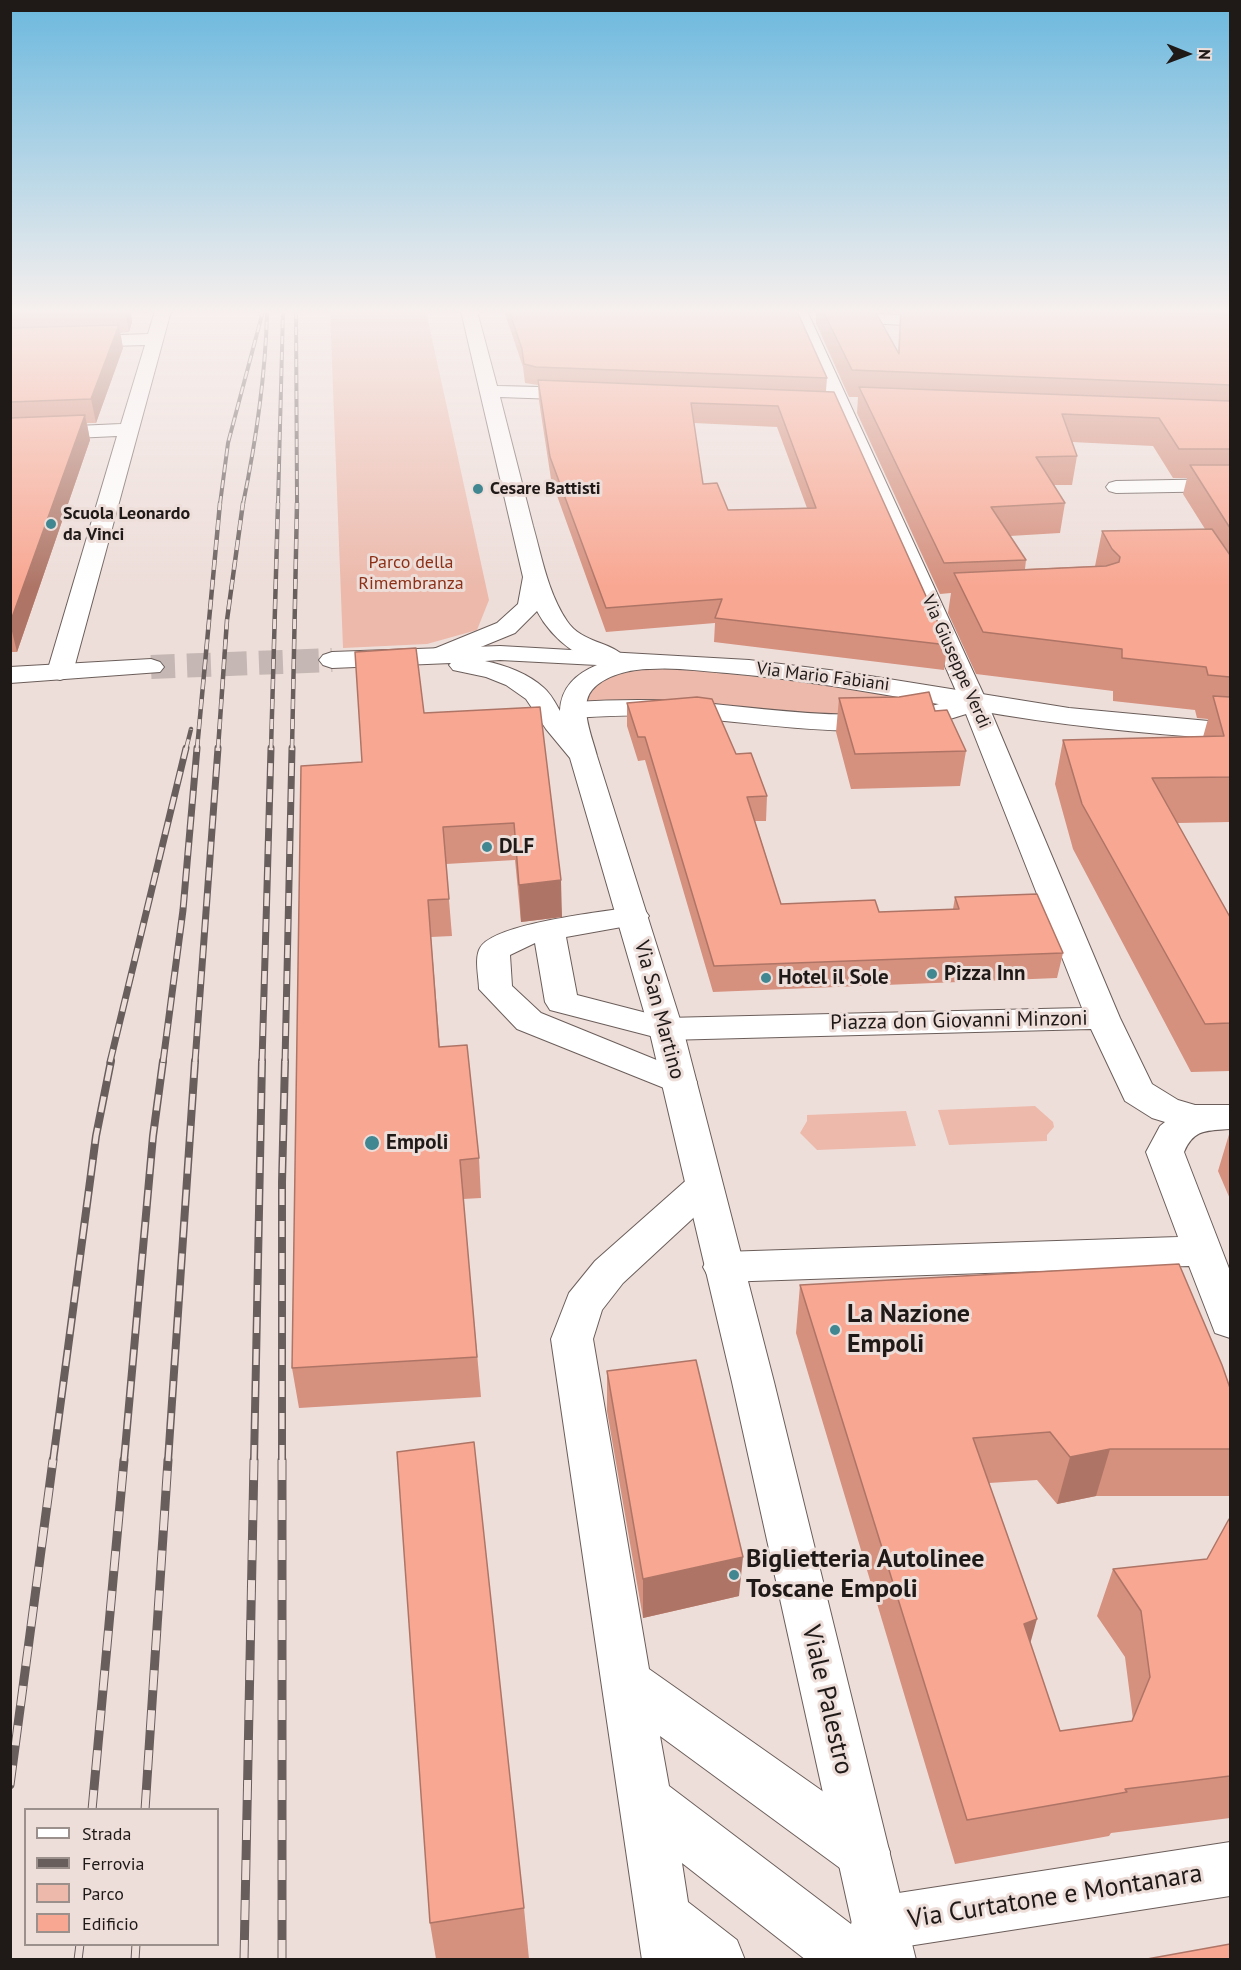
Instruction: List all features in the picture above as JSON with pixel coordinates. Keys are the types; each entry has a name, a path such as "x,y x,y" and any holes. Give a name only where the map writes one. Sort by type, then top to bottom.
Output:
{"street":[{"path":"60,672 137,403"},
{"path":"493,403 535,578 550,616 565,637 587,650 611,657"},
{"path":"829,403 864,405"},
{"name":"Via Giuseppe Verdi","path":"829,403 942,603 974,702 1104,1018"},
{"path":"10,435 129,430"},
{"path":"1116,487 1230,485"},
{"path":"440,655 506,628 529,606 535,578"},
{"name":"Via Mario Fabiani","path":"392,659 500,653 611,657 764,669 897,687 974,702 1111,722 1230,731"},
{"path":"332,660 392,659 455,663 492,670 536,693 555,723 583,756"},
{"path":"573,710 575,696 580,687 590,680 613,668 659,662"},
{"path":"10,675 151,668"},
{"name":"Via Mario Fabiani","path":"573,710 690,709 813,720 858,721 920,719 954,711 974,702"},
{"name":"Via San Martino","path":"573,710 583,756 666,1029 723,1267"},
{"path":"633,916 520,936 494,951 496,988 529,1021 679,1082"},
{"name":"Piazza don Giovanni Minzoni","path":"549,931 562,1002 666,1029 1104,1018 1138,1092 1165,1109 1194,1118 1230,1117"},
{"path":"1194,1118 1173,1135 1165,1152 1230,1322"},
{"path":"704,1186 603,1280 583,1304 572,1339 666,1938 717,1959"},
{"path":"723,1267 1202,1251"},
{"name":"Viale Palestro","path":"723,1267 753,1382 863,1852 873,1948"},
{"path":"625,1681 863,1852"},
{"path":"644,1800 873,1948"},
{"name":"Via Curtatone e Montanara","path":"873,1948 1230,1869"}],"green space":[{"name":"Parco della Rimembranza","path":"334,403 446,403 489,600 477,630 427,644 343,648"},
{"path":"649,661 974,702 920,719 573,710 580,687"},
{"path":"1035,1106 1053,1122 1054,1127 1047,1135 1047,1141 949,1145 938,1110"},
{"path":"906,1111 916,1146 817,1150 800,1133 807,1121 807,1115"}],"building":[{"path":"542,403 839,403 948,645 715,618 722,599 606,608 550,457","holes":["691,403 778,406 816,508 728,510 717,483 703,484"]},
{"path":"867,403 1230,403 1230,449 1179,449 1159,418 1062,414 1077,456 1036,457 1065,503 991,507 1026,560 944,563"},
{"path":"85,415 10,623 10,418"},
{"path":"1190,465 1230,465 1230,528"},
{"path":"1212,529 1230,555 1230,677 1208,675 1206,667 1122,658 1122,649 983,632 954,573 1106,566 1119,562 1120,557 1112,549 1102,531"},
{"name":"Empoli","path":"416,648 424,713 540,707 561,880 519,885 514,823 443,827 449,899 428,900 439,1047 467,1045 479,1158 460,1160 477,1357 292,1368 301,766 362,762 355,652"},
{"path":"929,692 935,711 947,710 966,751 855,754 839,698 899,697"},
{"path":"1213,696 1230,697 1230,777 1152,778 1230,917 1230,1023 1205,1024 1082,804 1063,740 1224,736"},
{"path":"697,697 712,699 736,754 751,753 767,796 747,797 781,904 875,900 879,912 959,909 955,897 1037,894 1063,953 714,966 645,737 638,737 627,703"},
{"path":"1179,1264 1230,1388 1230,1449 1110,1449 1070,1457 1050,1432 973,1438 1037,1619 1024,1624 1060,1731 1132,1721 1150,1677 1141,1611 1113,1569 1207,1559 1229,1519 1230,1776 1125,1789 1127,1792 967,1820 800,1285"},
{"path":"696,1360 743,1557 643,1579 607,1371"},
{"path":"474,1442 524,1908 430,1923 397,1452"},
{"path":"1230,1944 1230,1959 1147,1959"}],"tunnel":[{"path":"151,667 332,660"}],"railway":[{"path":"220,504 228,443 239,403"},
{"path":"243,504 260,403"},
{"path":"278,504 281,403"},
{"path":"296,403 297,503"},
{"path":"197,749 220,503"},
{"path":"218,749 227,620 243,503"},
{"path":"271,749 278,503"},
{"path":"292,749 297,503"},
{"path":"186,749 191,729"},
{"path":"110,1062 186,748"},
{"path":"163,1062 183,910 197,748"},
{"path":"195,1062 218,748"},
{"path":"262,1062 271,748"},
{"path":"285,1062 292,748"},
{"path":"53,1461 96,1136 111,1061"},
{"path":"124,1461 153,1136 163,1061"},
{"path":"168,1461 195,1061"},
{"path":"254,1461 262,1061"},
{"path":"282,1960 282,1182 285,1061"},
{"path":"10,1785 53,1460"},
{"path":"92,1808 124,1460"},
{"path":"145,1808 168,1460"},
{"path":"244,1960 254,1460"},
{"path":"78,1960 80,1946"},
{"path":"135,1960 136,1946"}],"place":[{"name":"Cesare Battisti","path":"478,489"},
{"name":"Scuola Leonardo da Vinci","path":"51,524"},
{"name":"DLF","path":"487,847"},
{"name":"Pizza Inn","path":"932,974"},
{"name":"Hotel il Sole","path":"766,978"},
{"name":"Empoli","path":"372,1143"},
{"name":"La Nazione Empoli","path":"835,1330"},
{"name":"Biglietteria Autolinee Toscane Empoli","path":"734,1575"}]}
